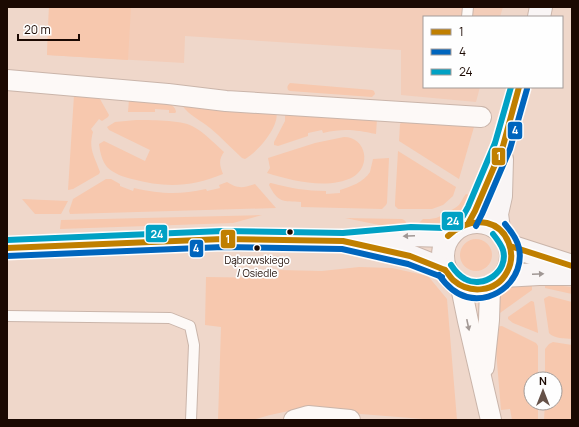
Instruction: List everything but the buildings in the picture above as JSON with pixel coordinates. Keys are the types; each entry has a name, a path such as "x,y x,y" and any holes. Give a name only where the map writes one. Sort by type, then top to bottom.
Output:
{"street":[{"path":"7,80 226,100 481,117"},
{"path":"469,222 503,146 519,88"},
{"path":"482,385 488,320 498,282 510,266 512,256 497,214 501,196 503,146"},
{"path":"572,266 504,237 490,224 479,221 461,225 448,236 442,259 445,270 452,280 471,290 481,290 498,282 539,274 572,274"},
{"path":"7,248 223,239 343,241 412,235 448,236"},
{"path":"343,241 410,256 445,270"},
{"path":"461,286 491,420"},
{"path":"294,420 308,416 325,419 350,420"}],"lane":[{"path":"7,316 170,318 190,326 194,345 191,420"}],"shaded area":[{"path":"49,7 503,7 500,16 423,16 423,88 480,88 476,102 401,95 401,50 185,36 184,63 47,55"},
{"path":"49,7 131,7 128,60 47,55"},
{"path":"290,83 372,90 375,94 372,97 290,91 287,87"},
{"path":"74,95 97,96 109,115 102,121 99,119 91,129 93,132 91,143 94,157 100,172 99,174 73,189 68,190"},
{"path":"129,99 167,102 173,106 176,112 169,113 169,110 155,109 155,112 128,112"},
{"path":"182,104 276,111 277,117 272,131 267,138 256,151 245,159 242,158 210,128 190,114"},
{"path":"289,112 377,119 376,134 350,130 338,130 323,133 322,130 308,133 308,136 278,146 274,145 274,142 285,121 285,116"},
{"path":"136,120 165,121 187,124 201,131 224,152 220,163 223,174 200,182 167,185 144,182 113,172 107,167 102,156 99,144 104,141 145,161 150,150 109,130 107,127 115,122"},
{"path":"402,122 474,127 459,179 399,141 400,124"},
{"path":"344,137 351,138 357,142 362,147 364,153 363,166 353,177 343,181 322,184 288,179 267,173 270,168 268,158 315,143"},
{"path":"398,151 456,187 453,196 443,205 432,209 398,209 395,206 395,203"},
{"path":"389,158 387,203 382,209 301,207 301,202 285,201 278,198 269,185 271,183 298,189 326,191 326,194 340,193 340,190 356,184 367,176 370,172 373,159"},
{"path":"106,179 111,179 120,184 120,186 133,191 134,188 153,192 170,193 206,189 207,191 220,188 219,185 227,182 234,186 241,187 255,184 276,208 70,214 69,211 73,199"},
{"path":"466,194 474,196 461,216 444,226 419,229 419,223 423,219 436,218 448,212 459,205"},
{"path":"22,199 68,201 61,214 35,214"},
{"path":"262,215 233,223 60,229 61,220"},
{"path":"345,218 402,219 406,223 406,227 394,228"},
{"path":"473,239 479,239 489,246 492,255 491,261 485,268 479,271 473,271 463,264 460,258 460,252 467,242"},
{"path":"359,267 392,268 428,276 447,299 457,420 436,420 298,409 252,420 218,420 221,327 205,325 206,277 278,278 279,270 322,271"},
{"path":"512,283 532,283 532,290 500,313 493,314 497,295 502,289"},
{"path":"545,284 572,287 572,294 545,288"},
{"path":"549,296 572,302 572,339 557,337 549,333 544,299"},
{"path":"531,301 534,302 538,333 513,323 508,319 508,317"},
{"path":"502,326 536,343 538,346 538,371 523,371 523,411 538,411 538,420 512,420 510,409 501,410 494,327"},
{"path":"553,342 572,345 572,420 544,420 545,411 563,411 563,371 545,371 545,349"}],"transit line":[{"name":"24","path":"7,240 223,231 343,233 411,227 445,228 456,218 463,216 468,207 495,143 511,88"},
{"name":"1","path":"469,222 503,146 519,88"},
{"name":"4","path":"476,226 510,149 527,89"},
{"name":"1","path":"445,270 459,285 467,288 482,289 496,284 502,279 510,265 511,257 511,250 505,236 500,230 487,223 471,223 456,229 448,236"},
{"name":"4","path":"439,275 451,289 467,297 488,297 506,286 513,279 520,259 517,241 505,224"},
{"name":"24","path":"451,265 461,276 472,282 487,280 493,276 502,265 504,258 503,250 493,234"},
{"name":"1","path":"7,248 223,239 343,241 410,256 445,270"},
{"name":"1","path":"510,246 572,266"},
{"name":"4","path":"7,256 223,247 342,249 408,264 442,277"}],"place":[{"name":"Dąbrowskiego / Osiedle","path":"257,248"}]}
